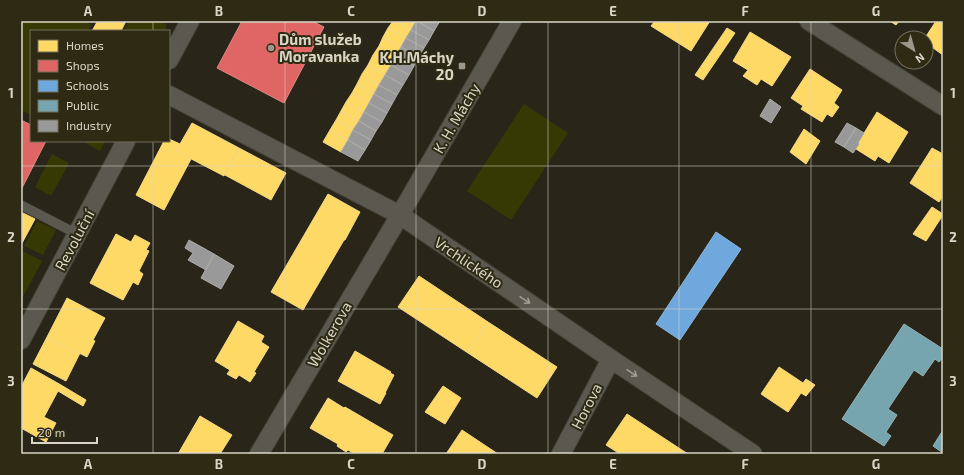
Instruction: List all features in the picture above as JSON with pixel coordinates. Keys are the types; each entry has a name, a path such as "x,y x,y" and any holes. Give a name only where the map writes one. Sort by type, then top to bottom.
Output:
{"street":[{"path":"170,58 190,21"},
{"name":"K. H. Máchy","path":"400,215 512,21"},
{"path":"809,21 943,106"},
{"name":"Vrchlického","path":"170,96 400,215 753,454"},
{"name":"Revoluční","path":"21,340 125,142"},
{"name":"Wolkerova","path":"259,454 400,215"},
{"name":"Horova","path":"561,454 611,359"}],"lane":[{"path":"21,205 77,234"}],"shaded area":[{"path":"21,21 84,21 91,25 88,30 30,30 30,114 21,110"},
{"path":"129,21 159,21 167,25 164,30 124,30"},
{"path":"524,104 568,133 511,220 467,191"},
{"path":"84,142 104,142 100,151"},
{"path":"52,154 69,163 51,196 35,187"},
{"path":"37,221 56,230 43,255 24,246"},
{"path":"21,250 42,261 21,301"}],"building: Homes":[{"path":"94,21 126,21 122,30 113,30"},
{"path":"393,21 397,21 411,30 406,38 388,28"},
{"path":"397,21 416,21 411,30"},
{"path":"653,21 710,21 691,51 651,26 654,22"},
{"path":"890,21 899,21 896,25"},
{"path":"936,21 943,21 943,55 934,49 934,30 930,30"},
{"path":"97,22 113,30 93,30"},
{"path":"388,28 406,38 401,47 383,37"},
{"path":"727,28 735,33 703,80 695,75"},
{"path":"750,32 791,57 772,86 761,79 757,85 743,76 748,70 733,61"},
{"path":"383,37 401,47 396,56 379,46"},
{"path":"379,46 396,56 391,65 373,55"},
{"path":"373,55 391,65 385,75 368,65"},
{"path":"368,65 385,75 379,85 362,74"},
{"path":"810,69 842,90 834,103 839,107 832,117 827,114 822,122 801,109 803,106 791,98"},
{"path":"362,74 379,85 374,94 357,84"},
{"path":"357,84 374,94 369,103 352,93"},
{"path":"352,93 369,103 364,112 346,102"},
{"path":"346,102 364,112 359,121 341,111"},
{"path":"341,111 359,121 353,130 336,120"},
{"path":"877,112 908,132 889,163 878,156 875,161 856,149 859,144 858,143"},
{"path":"336,120 353,130 348,140 330,130"},
{"path":"192,123 239,148 224,176 176,151"},
{"path":"804,129 820,141 806,164 790,152"},
{"path":"330,130 348,140 341,152 323,142"},
{"path":"170,139 180,144 176,151 191,159 164,210 136,195 163,142 170,142"},
{"path":"239,148 286,173 271,200 225,175"},
{"path":"932,148 943,154 943,196 939,202 910,183"},
{"path":"328,194 360,212 303,310 271,292"},
{"path":"932,207 943,215 926,241 913,234"},
{"path":"21,212 35,219 21,245"},
{"path":"116,234 131,242 135,235 150,243 146,250 149,251 139,271 143,274 138,285 133,282 123,300 90,283"},
{"path":"419,276 488,322 468,353 398,307"},
{"path":"67,298 105,318 93,340 95,341 87,357 47,337"},
{"path":"238,321 264,336 261,342 269,347 254,372 256,373 250,382 239,375 236,379 227,374 230,370 215,361"},
{"path":"488,322 557,367 537,398 468,353"},
{"path":"47,337 80,353 66,381 33,364"},
{"path":"355,351 394,375 380,404 338,381"},
{"path":"779,367 803,383 806,379 815,385 806,396 801,393 788,412 761,394"},
{"path":"31,368 86,400 83,406 58,391 44,417 56,423 46,442 21,428 21,387"},
{"path":"443,386 461,398 445,424 425,412"},
{"path":"328,398 393,435 382,454 355,454 348,450 346,452 337,446 338,444 310,428"},
{"path":"627,414 688,454 620,454 606,445"},
{"path":"200,416 232,435 220,454 178,454"},
{"path":"462,430 498,454 446,454"}],"building: Shops":[{"name":"Dům služeb Moravanka","path":"242,21 312,21 324,27 284,103 217,68"},
{"path":"21,120 30,124 30,142 45,142 21,190"}],"building: Schools":[{"path":"716,232 741,249 680,340 656,324"}],"building: Public":[{"path":"904,324 943,349 943,357 939,362 935,359 923,376 914,370 888,409 897,415 886,432 891,436 884,446 842,419"},
{"path":"943,430 943,453 933,446"}],"building: Industry":[{"path":"416,21 434,31 429,40 411,30"},
{"path":"417,21 440,21 434,31"},
{"path":"411,30 429,40 424,48 406,38"},
{"path":"406,38 424,48 419,57 401,47"},
{"path":"401,47 419,57 414,66 396,56"},
{"path":"396,56 414,66 409,75 391,65"},
{"path":"391,65 409,75 403,85 385,75"},
{"path":"385,75 403,85 397,95 379,85"},
{"path":"379,85 397,95 392,104 374,94"},
{"path":"374,94 392,104 387,113 369,103"},
{"path":"770,99 781,107 771,123 760,116"},
{"path":"369,103 387,113 382,122 364,112"},
{"path":"364,112 382,122 376,131 359,121"},
{"path":"359,121 376,131 371,140 353,130"},
{"path":"847,123 856,128 844,147 835,142"},
{"path":"856,128 864,133 853,153 844,147"},
{"path":"353,130 371,140 365,150 348,140"},
{"path":"348,140 365,150 358,161 341,152"},
{"path":"189,240 214,254 206,270 188,260 193,253 185,248"},
{"path":"214,254 234,266 221,289 201,278"}],"place":[{"name":"Dům služeb Moravanka","path":"271,48"},
{"name":"K.H.Máchy 20","path":"462,66"}]}
